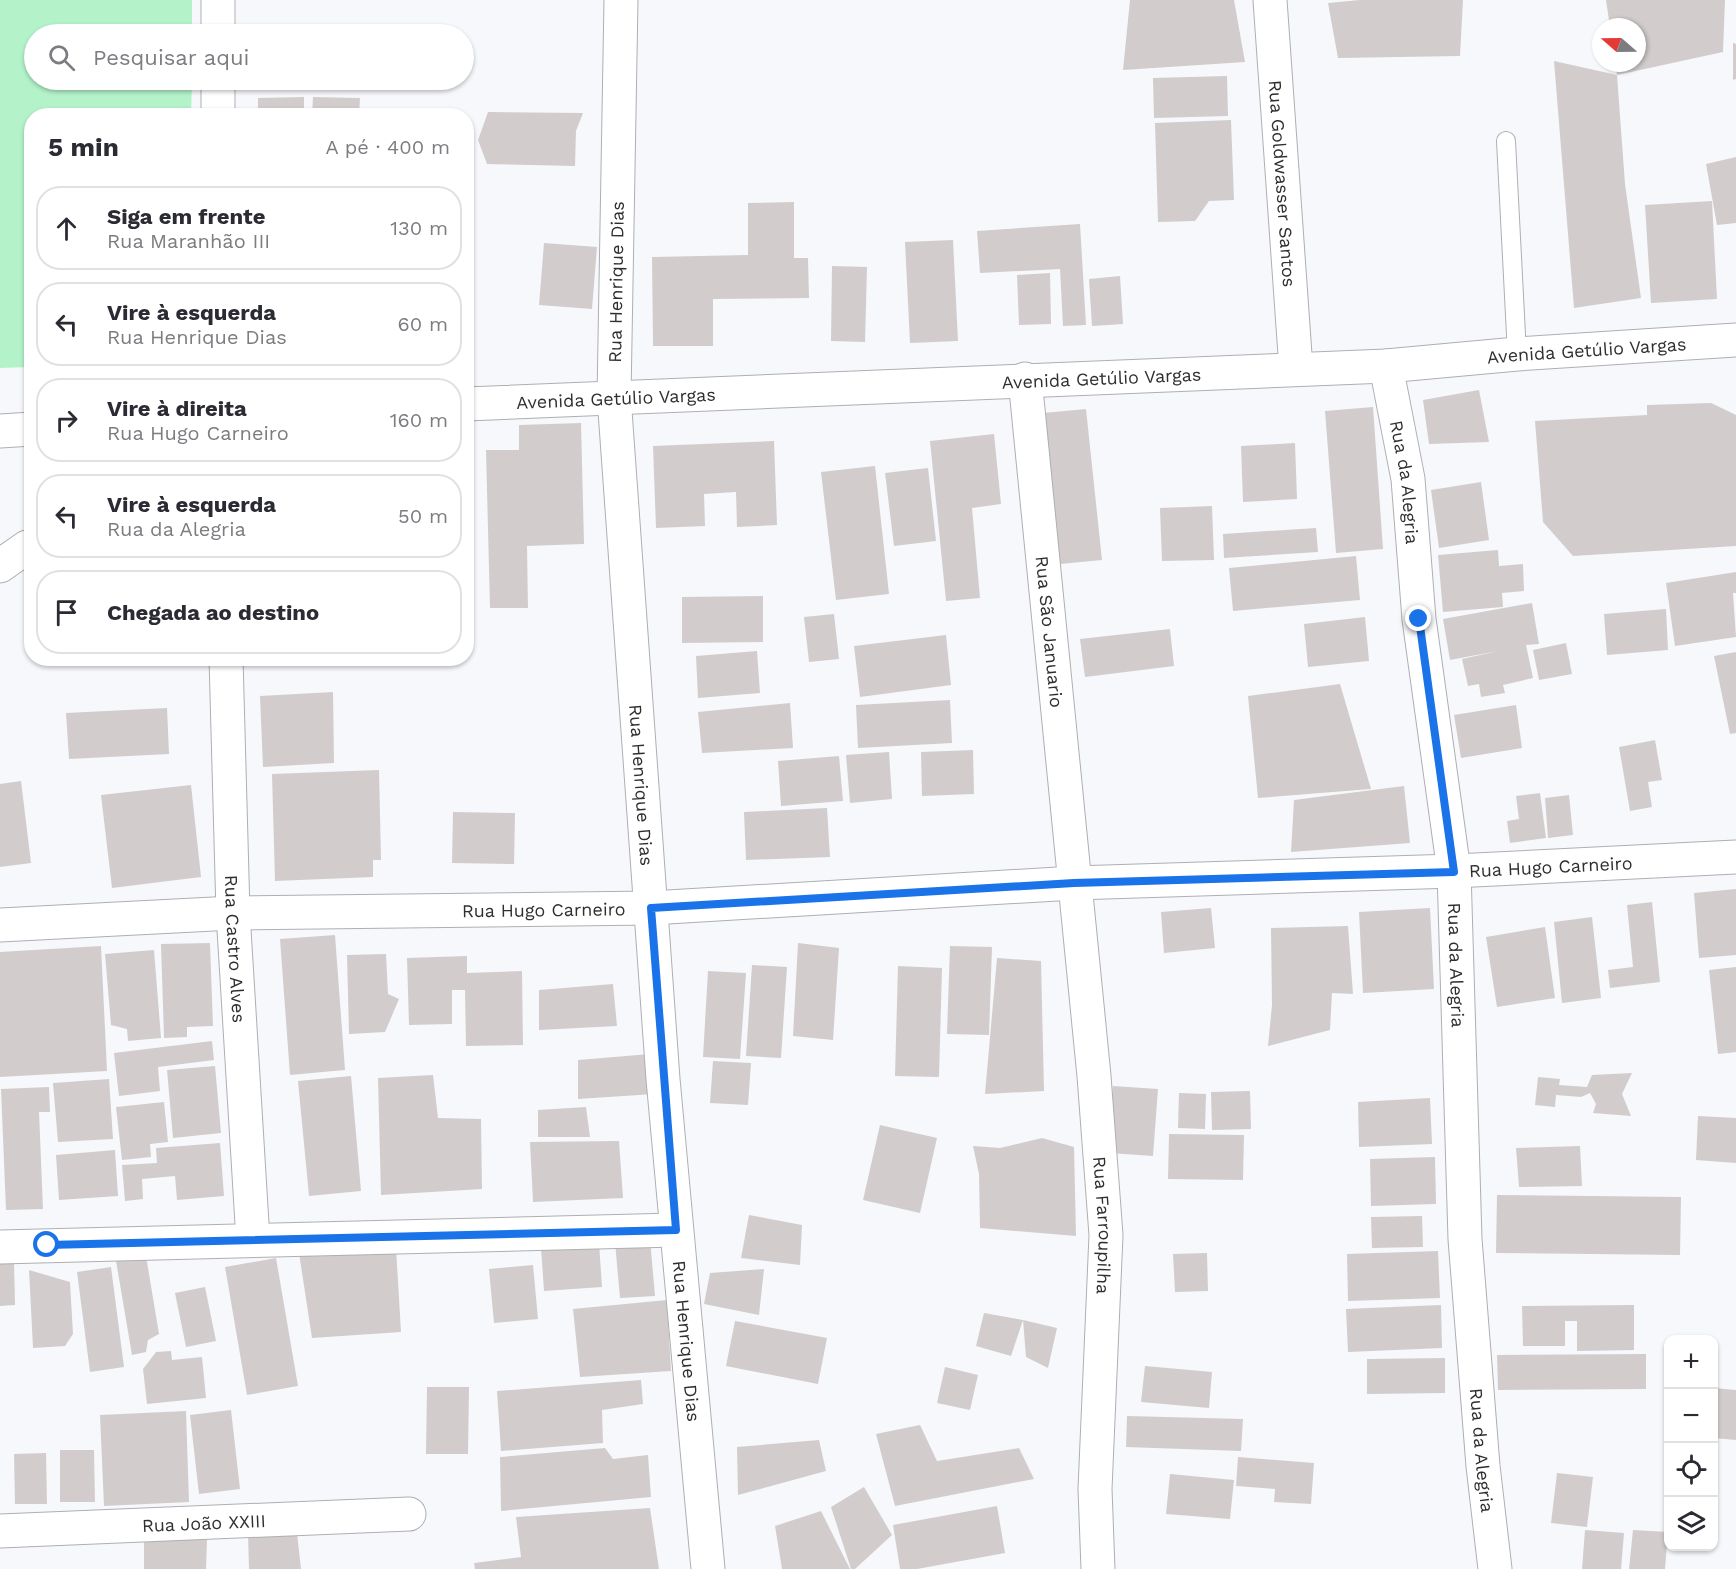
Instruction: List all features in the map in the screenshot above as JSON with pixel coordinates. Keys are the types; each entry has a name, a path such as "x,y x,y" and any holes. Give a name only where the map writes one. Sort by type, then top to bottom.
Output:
{"street":[{"path":"218,0 218,24"},
{"name":"Rua Henrique Dias","path":"621,0 614,398 676,1230 708,1569"},
{"name":"Rua Goldwasser Santos","path":"1270,0 1296,369"},
{"path":"218,90 218,108"},
{"name":"Avenida Getúlio Vargas","path":"474,404 1386,366 1517,354 1736,340"},
{"name":"Rua da Alegria","path":"1386,366 1408,478 1419,619 1454,872 1465,1239 1495,1569"},
{"name":"Rua São Januario","path":"1025,380 1074,883"},
{"path":"0,431 24,430"},
{"path":"0,566 24,549"},
{"name":"Rua Castro Alves","path":"226,666 233,913 253,1240"},
{"name":"Rua Hugo Carneiro","path":"0,925 233,913 651,908 1074,883 1454,872 1736,858"},
{"name":"Rua Farroupilha","path":"1074,883 1094,1076 1106,1234 1095,1489 1098,1569"},
{"path":"0,1247 676,1230"},
{"name":"Rua João XXIII","path":"0,1531 409,1514"}],"lane":[{"path":"1506,141 1517,354"}],"green space":[{"path":"0,0 192,0 192,24 24,24 24,90 192,90 191,108 24,108 24,367 0,368"}],"building":[{"path":"1130,0 1234,0 1245,62 1123,70"},
{"path":"1360,0 1463,0 1460,56 1338,58 1328,3"},
{"path":"1606,0 1725,0 1723,52 1646,69 1646,18 1609,18"},
{"path":"1733,43 1736,44 1736,79 1733,80"},
{"path":"1554,61 1592,69 1592,72 1617,75 1625,184 1641,298 1574,308"},
{"path":"1227,76 1228,116 1154,118 1153,78"},
{"path":"304,97 304,108 258,108 258,98"},
{"path":"313,97 360,98 359,108 312,108"},
{"path":"488,112 583,113 576,131 575,166 487,164 478,140"},
{"path":"1231,120 1234,200 1209,201 1195,221 1158,222 1155,123"},
{"path":"1736,157 1736,223 1717,225 1706,164"},
{"path":"1712,201 1717,299 1651,303 1645,205"},
{"path":"794,202 794,258 808,258 809,298 713,299 713,346 653,346 652,257 748,255 748,203"},
{"path":"1080,224 1086,325 1063,326 1060,269 980,273 977,231"},
{"path":"953,240 958,341 910,343 905,242"},
{"path":"544,243 597,247 592,309 539,305"},
{"path":"832,266 867,267 865,342 831,341"},
{"path":"1050,273 1051,324 1019,325 1017,275"},
{"path":"1120,276 1123,324 1092,326 1089,279"},
{"path":"1479,390 1489,442 1429,444 1423,400"},
{"path":"1711,403 1736,415 1736,546 1573,556 1543,522 1535,421 1647,415 1647,405"},
{"path":"1373,407 1383,549 1336,553 1325,411"},
{"path":"1086,409 1102,560 1060,564 1043,413"},
{"path":"581,423 584,544 527,546 528,608 490,608 486,450 519,450 519,425"},
{"path":"994,434 1001,504 972,508 980,598 946,601 930,441"},
{"path":"774,441 777,525 737,527 736,492 704,494 705,526 656,528 653,446"},
{"path":"1295,443 1297,499 1243,502 1241,446"},
{"path":"875,466 889,594 836,600 821,472"},
{"path":"928,468 936,541 894,546 885,473"},
{"path":"1481,482 1489,540 1439,548 1431,490"},
{"path":"1212,506 1214,560 1162,561 1160,508"},
{"path":"1316,528 1318,552 1224,558 1223,534"},
{"path":"1498,550 1499,566 1523,564 1524,591 1502,593 1503,607 1443,612 1438,555"},
{"path":"1356,556 1360,600 1233,611 1229,568"},
{"path":"1736,572 1736,593 1733,593 1736,637 1675,646 1666,583"},
{"path":"763,596 763,642 682,643 682,597"},
{"path":"1532,603 1539,644 1526,645 1533,678 1503,685 1505,693 1481,697 1479,684 1468,686 1462,659 1498,651 1450,660 1443,619"},
{"path":"1666,609 1668,650 1607,655 1604,614"},
{"path":"834,614 839,659 809,662 804,617"},
{"path":"1365,617 1369,661 1308,667 1304,624"},
{"path":"1170,629 1174,666 1085,677 1080,639"},
{"path":"946,635 951,685 860,697 854,646"},
{"path":"1566,643 1572,674 1539,680 1533,650"},
{"path":"757,651 760,693 698,698 696,656"},
{"path":"1736,652 1736,733 1730,734 1714,656"},
{"path":"1340,684 1371,789 1258,798 1248,696"},
{"path":"333,692 334,763 263,767 260,696"},
{"path":"950,700 952,743 858,748 856,705"},
{"path":"790,703 793,748 702,753 698,712"},
{"path":"1516,705 1522,748 1461,758 1454,715"},
{"path":"167,708 169,754 69,759 66,713"},
{"path":"1655,740 1662,780 1648,782 1652,807 1630,811 1619,747"},
{"path":"973,750 974,794 922,796 921,752"},
{"path":"889,752 892,799 850,803 846,755"},
{"path":"839,756 843,801 781,806 778,761"},
{"path":"379,770 381,860 373,860 373,877 275,881 272,774"},
{"path":"21,781 31,863 0,867 0,784"},
{"path":"191,785 201,877 112,888 101,795"},
{"path":"1404,786 1410,843 1291,852 1294,800"},
{"path":"1540,793 1546,838 1510,843 1507,821 1519,819 1516,796"},
{"path":"1569,795 1573,835 1548,838 1545,798"},
{"path":"827,808 830,857 746,860 744,812"},
{"path":"453,812 515,813 514,864 452,863"},
{"path":"1736,889 1736,955 1699,958 1694,893"},
{"path":"1652,902 1660,982 1610,988 1608,970 1633,967 1627,905"},
{"path":"1211,908 1215,948 1164,953 1161,912"},
{"path":"1430,908 1434,989 1363,993 1359,912"},
{"path":"1592,917 1601,998 1562,1003 1554,922"},
{"path":"1348,926 1353,994 1332,993 1330,1030 1268,1046 1272,1005 1271,928"},
{"path":"1545,927 1555,998 1497,1007 1486,937"},
{"path":"335,935 345,1070 290,1075 280,939"},
{"path":"210,943 213,1026 187,1027 187,1037 164,1038 161,944"},
{"path":"798,943 839,948 833,1040 793,1036"},
{"path":"101,946 107,1071 0,1077 0,952"},
{"path":"950,946 992,947 989,1035 947,1034"},
{"path":"154,950 161,1038 128,1041 127,1029 111,1025 105,954"},
{"path":"386,954 388,994 399,999 385,1032 349,1034 347,955"},
{"path":"467,956 467,973 522,971 523,1045 466,1046 465,990 452,990 452,1024 409,1025 407,958"},
{"path":"997,958 1041,961 1044,1091 985,1094"},
{"path":"752,965 787,967 781,1058 746,1056"},
{"path":"898,966 942,968 939,1077 895,1076"},
{"path":"1736,967 1736,1052 1718,1054 1709,970"},
{"path":"708,971 746,973 740,1059 703,1057"},
{"path":"613,984 617,1026 539,1030 539,990"},
{"path":"212,1041 214,1060 158,1067 160,1091 119,1096 114,1053"},
{"path":"650,1054 654,1094 578,1099 578,1060"},
{"path":"713,1061 751,1063 748,1105 710,1103"},
{"path":"215,1066 221,1133 173,1138 167,1070"},
{"path":"1632,1073 1622,1094 1631,1116 1593,1113 1596,1104 1590,1093 1581,1097 1556,1095 1555,1107 1535,1105 1538,1077 1560,1079 1559,1085 1587,1087 1592,1075"},
{"path":"433,1075 438,1118 481,1119 482,1189 381,1195 378,1078"},
{"path":"351,1076 361,1191 309,1196 298,1081"},
{"path":"109,1079 113,1139 58,1142 53,1083"},
{"path":"1113,1086 1158,1089 1153,1156 1109,1153"},
{"path":"49,1087 50,1112 39,1112 43,1209 6,1210 1,1089"},
{"path":"1250,1091 1251,1129 1212,1130 1211,1092"},
{"path":"1179,1093 1206,1094 1205,1129 1178,1128"},
{"path":"1430,1098 1432,1144 1359,1147 1358,1102"},
{"path":"164,1102 168,1142 150,1144 151,1157 122,1160 116,1107"},
{"path":"586,1107 590,1137 538,1137 538,1110"},
{"path":"1698,1116 1736,1118 1736,1163 1696,1160"},
{"path":"880,1125 937,1138 920,1213 863,1200"},
{"path":"1169,1134 1244,1135 1243,1180 1168,1179"},
{"path":"1042,1138 1074,1147 1076,1236 980,1228 979,1174 973,1146 1000,1148"},
{"path":"619,1141 623,1198 533,1202 530,1142"},
{"path":"220,1143 224,1196 177,1200 175,1176 142,1179 143,1199 125,1201 122,1165 157,1163 156,1148"},
{"path":"1580,1146 1582,1186 1519,1187 1516,1148"},
{"path":"115,1150 118,1196 59,1200 56,1155"},
{"path":"1435,1157 1436,1204 1371,1206 1370,1159"},
{"path":"1497,1195 1681,1197 1680,1255 1496,1253"},
{"path":"749,1215 802,1225 800,1265 741,1258"},
{"path":"1422,1216 1423,1247 1372,1248 1371,1217"},
{"path":"650,1239 655,1296 620,1298 615,1242"},
{"path":"599,1243 602,1287 544,1291 541,1248"},
{"path":"396,1248 401,1332 312,1338 299,1253"},
{"path":"145,1250 159,1334 148,1340 146,1352 132,1355 115,1255"},
{"path":"1438,1251 1440,1298 1348,1301 1347,1254"},
{"path":"1207,1253 1208,1291 1175,1292 1173,1254"},
{"path":"276,1258 298,1386 247,1395 225,1267"},
{"path":"0,1261 14,1261 15,1305 0,1306"},
{"path":"533,1265 538,1319 494,1323 489,1269"},
{"path":"111,1267 124,1367 90,1372 77,1272"},
{"path":"764,1269 759,1315 704,1304 710,1273"},
{"path":"29,1270 70,1282 73,1334 65,1346 33,1348"},
{"path":"205,1287 216,1341 186,1347 175,1293"},
{"path":"667,1300 671,1371 580,1377 573,1309"},
{"path":"1441,1305 1442,1348 1348,1352 1346,1309"},
{"path":"1634,1305 1634,1350 1577,1351 1577,1321 1565,1321 1565,1346 1523,1346 1522,1306"},
{"path":"984,1313 1023,1320 1011,1356 976,1346"},
{"path":"1023,1320 1057,1328 1048,1368 1026,1357"},
{"path":"735,1321 827,1338 818,1384 726,1366"},
{"path":"171,1351 172,1360 202,1357 206,1398 147,1404 143,1369 156,1352"},
{"path":"1646,1354 1646,1389 1498,1390 1497,1355"},
{"path":"1445,1358 1445,1393 1367,1394 1367,1359"},
{"path":"1145,1366 1212,1372 1209,1408 1141,1402"},
{"path":"945,1367 978,1375 970,1410 937,1403"},
{"path":"641,1380 643,1404 602,1410 603,1443 501,1451 497,1391"},
{"path":"427,1387 469,1387 468,1454 426,1454"},
{"path":"1718,1388 1736,1390 1736,1440 1718,1438"},
{"path":"231,1410 240,1489 199,1494 190,1415"},
{"path":"186,1411 189,1502 104,1506 100,1415"},
{"path":"1127,1416 1243,1419 1241,1451 1126,1447"},
{"path":"920,1425 937,1461 1019,1448 1034,1479 895,1506 876,1434"},
{"path":"819,1440 826,1471 738,1495 737,1447"},
{"path":"605,1448 613,1459 648,1455 651,1497 501,1511 500,1457"},
{"path":"60,1450 94,1450 95,1502 60,1502"},
{"path":"46,1453 47,1504 15,1504 14,1454"},
{"path":"1238,1457 1314,1463 1311,1504 1274,1502 1275,1489 1236,1486"},
{"path":"1557,1473 1593,1477 1587,1527 1551,1523"},
{"path":"1170,1474 1234,1480 1230,1519 1166,1514"},
{"path":"864,1487 892,1535 855,1569 851,1569 831,1507"},
{"path":"997,1506 1005,1553 917,1569 900,1569 893,1525"},
{"path":"650,1508 659,1569 475,1569 474,1563 521,1557 516,1517"},
{"path":"821,1511 850,1569 782,1569 775,1526"},
{"path":"1585,1530 1624,1533 1621,1569 1582,1569"},
{"path":"1633,1530 1664,1532 1664,1551 1666,1551 1665,1569 1629,1569"},
{"path":"248,1533 297,1533 301,1569 249,1569"},
{"path":"144,1539 207,1539 206,1569 144,1569"}],"route":[{"path":"47,1245 676,1230 651,908 1074,883 1454,872 1419,619"}]}
